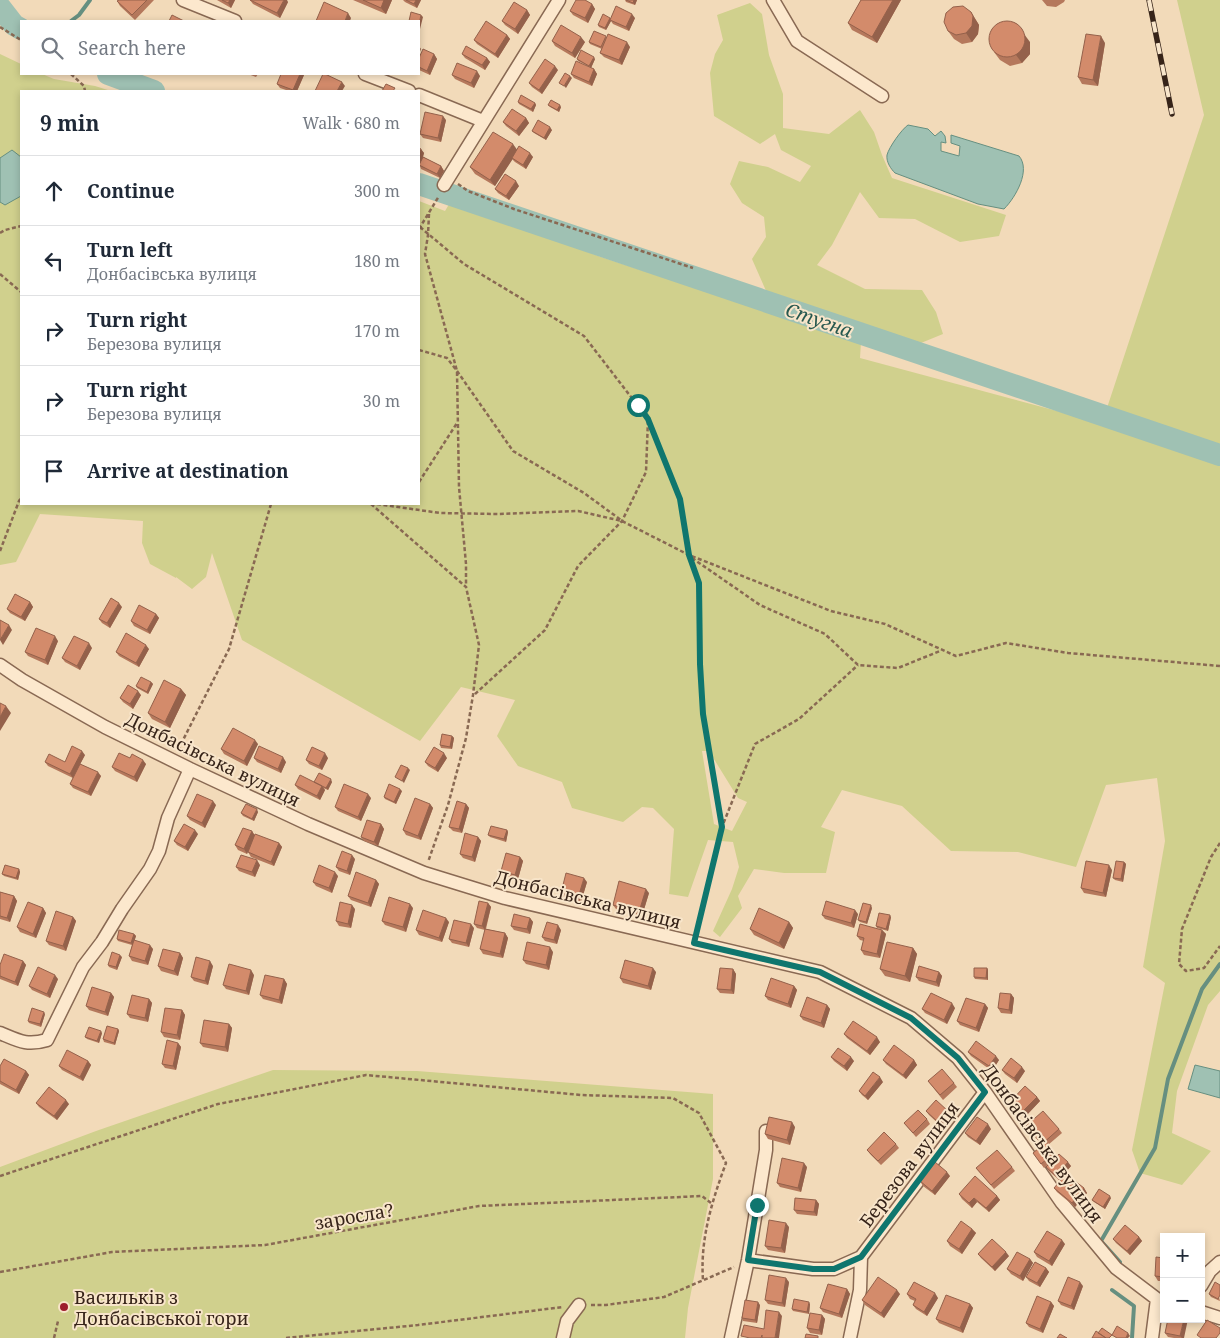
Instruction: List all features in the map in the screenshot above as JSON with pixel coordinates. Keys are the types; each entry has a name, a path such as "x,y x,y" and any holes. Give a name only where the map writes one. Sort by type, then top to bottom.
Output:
{"street":[{"path":"183,0 233,20"},
{"path":"446,182 559,0"},
{"path":"773,0 797,41 882,96"},
{"path":"368,75 406,90"},
{"path":"420,95 483,121"},
{"name":"Донбасівська вулиця","path":"0,666 106,727 190,769 308,824 424,873 505,898 820,972 911,1018 958,1058 985,1092 1062,1203 1116,1268 1160,1300"},
{"path":"0,1033 21,1042 35,1044 47,1040 83,967 102,942 153,863 159,851 168,818 190,769"},
{"name":"Березова вулиця","path":"748,1260 813,1269 834,1269 861,1257 985,1092"},
{"path":"731,1338 748,1260 766,1150 766,1131"},
{"path":"850,1338 860,1290 861,1257"},
{"path":"1205,1279 1210,1271 1220,1262"},
{"path":"1152,1338 1160,1300"},
{"path":"563,1338 567,1321 579,1305"},
{"path":"1205,1313 1220,1318"}],"path":[{"path":"0,27 20,39"},
{"path":"71,75 84,86 85,90"},
{"path":"446,182 514,209 693,268"},
{"path":"420,227 436,200"},
{"path":"424,873 448,805 466,738 474,695 478,645 466,587 459,487 457,371 425,254 429,214"},
{"path":"0,233 20,226"},
{"path":"420,229 464,264 584,336 648,419 680,499 689,555 699,583 703,714 722,827"},
{"path":"0,274 20,291"},
{"path":"420,350 446,358 513,451 584,493 622,520 689,555 831,610 885,624 941,651 956,656 1006,643 1068,653 1220,666"},
{"path":"474,695 546,630 578,566 622,520 646,472 648,419"},
{"path":"420,480 458,422"},
{"path":"0,551 20,499"},
{"path":"172,760 229,649 271,505"},
{"path":"372,505 466,587"},
{"path":"384,505 461,513 498,514 578,511 622,520"},
{"path":"689,555 760,605 825,634 858,665 898,668 941,651"},
{"path":"694,943 722,827 755,744 799,719 858,665"},
{"path":"1220,843 1211,857 1182,929 1179,964 1186,971 1204,968 1220,946"},
{"path":"0,1176 218,1104 366,1075 580,1095 673,1098 699,1113 726,1163 711,1204 706,1226 702,1263 703,1280"},
{"name":"заросла?","path":"0,1272 112,1252 265,1245 479,1206 702,1196 711,1204"},
{"path":"286,1338 418,1325 579,1305 606,1305 664,1297 748,1260"},
{"path":"54,1338 58,1321"}],"green space":[{"path":"1177,0 1220,0 1220,991 1208,1005 1177,1091 1172,1133 1211,1151 1182,1185 1140,1173 1132,1150 1165,983 1143,967 1165,841 1157,778 1106,785 1076,867 1018,852 951,851 902,806 842,790 821,827 835,832 826,873 784,873 754,869 738,896 742,908 720,937 713,931 732,889 739,867 733,842 708,840 688,897 669,894 674,829 653,808 642,807 623,822 572,808 562,782 518,766 497,736 515,700 461,687 420,741 242,640 212,553 206,577 192,589 176,577 150,564 142,543 143,521 40,514 16,562 0,565 0,54 20,64 20,75 44,75 54,79 108,90 20,90 20,505 420,505 420,201 445,211 451,201 601,257 861,342 860,358 1102,423 1204,115","holes":["702,751 709,751 738,798 747,802 732,831 714,824"]},
{"path":"750,3 762,14 769,55 783,94 783,128 829,134 860,110 874,132 892,178 1006,215 999,236 960,242 915,219 879,218 860,192 832,245 817,265 865,289 922,290 936,312 943,334 916,345 767,293 752,259 766,237 764,217 742,203 730,184 739,161 768,167 800,182 811,166 781,150 775,134 760,144 714,116 710,73 715,54 723,40 717,15"},
{"path":"273,1070 417,1071 713,1094 713,1179 688,1308 685,1338 0,1338 0,1167 96,1131"}],"shaded area":[{"path":"908,125 928,129 935,136 941,131 945,136 946,143 941,142 941,151 959,156 960,146 951,143 951,135 1019,156 1022,162 1023,176 1009,204 1004,209 978,204 895,173 888,163 887,155 896,138"},
{"path":"12,150 20,156 20,197 5,205 0,202 0,158"},
{"path":"1195,1065 1220,1071 1220,1098 1188,1089"}],"building":[{"path":"147,0 132,15 117,1"},
{"path":"250,0 284,0 277,13"},
{"path":"363,0 384,0 381,8"},
{"path":"406,0 416,0 414,4"},
{"path":"576,0 585,0 592,4 585,18 570,11"},
{"path":"861,0 893,0 872,37 848,23"},
{"path":"324,2 348,13 345,20 316,20"},
{"path":"514,2 527,10 515,29 502,21"},
{"path":"616,6 632,14 626,27 610,20"},
{"path":"963,6 973,16 972,26 966,33 956,35 948,31 944,22 946,13 953,7"},
{"path":"411,12 421,15 420,20 409,20"},
{"path":"603,14 610,18 605,28 598,25"},
{"path":"172,15 182,20 170,20"},
{"path":"486,21 507,35 495,54 474,40"},
{"path":"1007,21 1019,27 1025,39 1019,51 1007,57 995,51 989,39 995,27"},
{"path":"561,25 581,37 572,53 552,41"},
{"path":"594,31 606,36 601,47 589,42"},
{"path":"608,34 627,42 619,60 600,53"},
{"path":"1086,34 1101,36 1093,80 1078,77"},
{"path":"466,46 487,58 482,65 462,54"},
{"path":"423,49 434,54 427,71 420,68 420,56"},
{"path":"581,50 594,57 589,66 577,59"},
{"path":"545,59 555,66 539,90 529,83"},
{"path":"576,61 594,69 589,82 571,74"},
{"path":"457,63 477,71 471,83 452,75"},
{"path":"565,73 570,76 564,86 559,83"},
{"path":"281,75 300,75 293,90 277,84"},
{"path":"323,75 327,75 342,82 338,90 315,90"},
{"path":"386,84 395,88 394,90 383,90"},
{"path":"521,95 535,103 531,109 518,102"},
{"path":"551,100 560,105 557,110 548,105"},
{"path":"512,109 526,118 516,131 503,122"},
{"path":"425,112 443,116 438,138 420,134"},
{"path":"538,120 550,127 544,138 532,131"},
{"path":"493,132 513,144 490,180 470,167"},
{"path":"519,146 530,153 523,165 512,158"},
{"path":"423,157 441,166 437,174 420,166"},
{"path":"505,174 516,181 506,196 495,189"},
{"path":"15,594 30,602 21,617 7,609"},
{"path":"111,598 119,603 107,623 99,619"},
{"path":"139,605 156,614 147,630 131,621"},
{"path":"0,620 9,625 0,640"},
{"path":"36,628 55,636 45,660 25,652"},
{"path":"126,633 146,645 136,663 116,652"},
{"path":"74,636 89,643 77,666 62,658"},
{"path":"141,677 151,682 147,692 136,686"},
{"path":"164,680 181,689 165,722 148,713"},
{"path":"128,685 138,691 130,704 120,698"},
{"path":"0,703 6,706 0,717"},
{"path":"233,728 255,740 244,761 221,749"},
{"path":"442,734 452,736 450,747 440,745"},
{"path":"72,746 82,751 70,774 45,762 49,754 65,762"},
{"path":"259,746 283,757 278,769 254,758"},
{"path":"312,747 325,753 319,766 306,760"},
{"path":"434,747 444,753 435,768 425,762"},
{"path":"119,753 130,758 132,754 143,760 134,777 112,767"},
{"path":"80,764 98,772 88,792 70,784"},
{"path":"401,765 408,768 402,781 395,777"},
{"path":"319,773 331,779 326,788 314,782"},
{"path":"300,775 322,786 317,796 295,785"},
{"path":"344,784 368,794 358,817 335,807"},
{"path":"389,784 400,789 394,802 384,797"},
{"path":"197,794 213,801 202,823 187,816"},
{"path":"415,798 430,804 418,836 403,830"},
{"path":"457,801 466,804 459,829 449,827"},
{"path":"246,804 257,809 252,819 241,813"},
{"path":"367,820 381,824 374,842 361,837"},
{"path":"184,824 195,830 185,847 174,841"},
{"path":"491,826 507,830 504,839 488,835"},
{"path":"243,828 252,831 244,849 235,845"},
{"path":"465,833 478,837 472,857 460,854"},
{"path":"255,834 279,843 271,862 248,852"},
{"path":"342,851 352,855 347,871 336,867"},
{"path":"506,853 520,857 515,875 501,871"},
{"path":"241,855 257,860 252,872 236,867"},
{"path":"1086,861 1109,865 1103,893 1081,888"},
{"path":"1116,861 1124,862 1121,879 1113,878"},
{"path":"5,865 19,869 16,878 2,874"},
{"path":"319,865 335,872 329,888 313,882"},
{"path":"356,872 376,880 368,903 348,896"},
{"path":"566,873 584,878 578,898 561,893"},
{"path":"619,881 646,889 639,912 613,905"},
{"path":"0,892 14,896 7,918 0,916"},
{"path":"389,897 410,904 403,927 382,921"},
{"path":"479,901 488,903 482,926 474,924"},
{"path":"826,901 855,910 851,923 822,915"},
{"path":"28,902 43,908 33,934 17,927"},
{"path":"340,902 352,905 348,924 336,921"},
{"path":"863,903 871,905 866,922 858,920"},
{"path":"759,908 789,922 779,943 750,929"},
{"path":"423,910 446,918 439,938 416,930"},
{"path":"56,911 73,917 63,946 46,941"},
{"path":"879,913 890,915 886,929 876,926"},
{"path":"514,914 530,918 527,929 511,926"},
{"path":"454,920 471,924 466,943 449,939"},
{"path":"547,922 558,925 554,940 542,937"},
{"path":"860,924 882,930 877,954 861,950 864,938 857,936"},
{"path":"485,929 505,933 500,954 480,949"},
{"path":"119,930 134,934 131,943 117,939"},
{"path":"134,940 150,945 145,961 129,956"},
{"path":"527,942 550,947 546,965 523,960"},
{"path":"887,942 913,948 905,976 880,969"},
{"path":"163,949 180,953 174,971 158,966"},
{"path":"112,952 120,955 116,967 108,965"},
{"path":"4,954 23,961 15,982 0,976 0,965"},
{"path":"196,957 210,961 205,981 191,977"},
{"path":"625,960 653,968 648,986 620,978"},
{"path":"229,964 251,970 246,991 223,985"},
{"path":"919,966 939,972 936,982 916,977"},
{"path":"38,967 55,975 47,994 29,986"},
{"path":"720,968 733,969 731,990 717,989"},
{"path":"974,968 987,968 986,978 974,977"},
{"path":"265,975 284,979 279,1000 260,995"},
{"path":"771,978 794,986 788,1004 765,996"},
{"path":"92,987 111,993 105,1012 86,1006"},
{"path":"931,993 952,1003 944,1020 922,1009"},
{"path":"1000,993 1011,994 1009,1010 998,1008"},
{"path":"132,995 149,999 145,1018 127,1014"},
{"path":"807,997 827,1005 821,1023 800,1016"},
{"path":"966,998 985,1004 976,1028 957,1021"},
{"path":"32,1008 44,1012 40,1024 28,1021"},
{"path":"165,1008 182,1010 177,1035 161,1032"},
{"path":"204,1020 229,1024 225,1047 200,1043"},
{"path":"853,1021 877,1037 867,1051 844,1034"},
{"path":"107,1026 118,1029 114,1043 103,1039"},
{"path":"89,1027 101,1031 97,1041 85,1037"},
{"path":"167,1040 178,1043 173,1066 162,1064"},
{"path":"976,1041 996,1056 989,1066 968,1052"},
{"path":"894,1045 914,1060 903,1075 883,1060"},
{"path":"838,1048 851,1057 844,1066 831,1057"},
{"path":"67,1050 88,1061 80,1077 59,1066"},
{"path":"1011,1058 1022,1067 1014,1078 1002,1070"},
{"path":"4,1059 26,1071 16,1090 0,1081 0,1066"},
{"path":"942,1069 954,1083 940,1095 928,1081"},
{"path":"873,1072 880,1077 865,1096 859,1091"},
{"path":"1025,1086 1037,1097 1021,1113 1009,1103"},
{"path":"49,1087 66,1100 54,1116 36,1103"},
{"path":"936,1100 948,1111 938,1122 926,1111"},
{"path":"918,1110 927,1119 913,1133 904,1123"},
{"path":"1043,1111 1059,1129 1042,1144 1026,1126"},
{"path":"769,1117 792,1122 787,1140 765,1134"},
{"path":"977,1117 988,1124 976,1141 965,1133"},
{"path":"884,1132 896,1144 878,1161 867,1150"},
{"path":"1046,1142 1054,1153 1041,1164 1033,1153"},
{"path":"997,1150 1012,1167 991,1185 976,1168"},
{"path":"1059,1154 1068,1162 1056,1176 1046,1167"},
{"path":"782,1158 804,1163 798,1188 777,1183"},
{"path":"935,1162 947,1172 932,1191 920,1181"},
{"path":"1066,1174 1084,1188 1072,1203 1054,1188"},
{"path":"975,1176 997,1196 986,1208 974,1198 969,1203 959,1194"},
{"path":"1099,1189 1110,1196 1103,1207 1092,1200"},
{"path":"795,1198 816,1200 814,1212 794,1210"},
{"path":"769,1220 786,1223 781,1248 765,1246"},
{"path":"961,1221 972,1229 959,1249 947,1241"},
{"path":"1125,1225 1139,1237 1127,1251 1113,1239"},
{"path":"1047,1231 1062,1240 1049,1261 1034,1252"},
{"path":"992,1239 1006,1252 992,1267 978,1254"},
{"path":"1017,1252 1030,1259 1020,1276 1007,1269"},
{"path":"1156,1257 1160,1258 1160,1277 1155,1276"},
{"path":"1035,1262 1046,1268 1037,1283 1026,1277"},
{"path":"769,1275 786,1278 782,1303 765,1300"},
{"path":"878,1277 897,1290 881,1313 862,1300"},
{"path":"1068,1277 1080,1282 1071,1306 1058,1301"},
{"path":"914,1282 935,1293 924,1312 913,1305 916,1299 907,1294"},
{"path":"1215,1282 1220,1285 1218,1299 1209,1294"},
{"path":"828,1284 847,1289 839,1314 820,1308"},
{"path":"946,1295 970,1304 960,1328 936,1319"},
{"path":"1037,1296 1051,1302 1040,1329 1026,1323"},
{"path":"794,1299 809,1302 807,1312 792,1309"},
{"path":"745,1300 758,1302 755,1320 742,1318"},
{"path":"766,1310 779,1312 775,1338 762,1338 762,1335 761,1338 741,1336 744,1325 764,1329"},
{"path":"810,1313 822,1315 819,1330 807,1328"},
{"path":"1207,1320 1220,1328 1220,1333 1216,1338 1201,1338 1197,1335"},
{"path":"1167,1323 1183,1323 1180,1336 1165,1333"},
{"path":"1117,1326 1128,1333 1126,1338 1117,1338 1112,1335"},
{"path":"1102,1328 1112,1335 1109,1338 1098,1333"},
{"path":"1096,1331 1106,1338 1092,1338"},
{"path":"806,1334 818,1336 818,1338 805,1338"},
{"path":"1060,1334 1067,1338 1057,1338"}],"waterway":[{"path":"72,20 79,15 90,0"},
{"name":"Стугна","path":"0,7 14,25 20,28"},
{"name":"Стугна","path":"111,75 151,90"},
{"name":"Стугна","path":"420,184 1220,455"},
{"path":"1120,1262 1101,1241 1155,1148 1168,1079 1202,989 1220,964"},
{"path":"1112,1290 1134,1306 1132,1338"}],"railway":[{"path":"1149,0 1172,114"}],"place":[{"name":"Васильків з Донбасівської гори","path":"64,1307"}],"route":[{"path":"638,405 648,419 680,499 689,555 699,583 703,714 722,827 694,943 820,972 911,1018 958,1058 985,1092 861,1257 834,1269 813,1269 748,1260 757,1205"}]}
